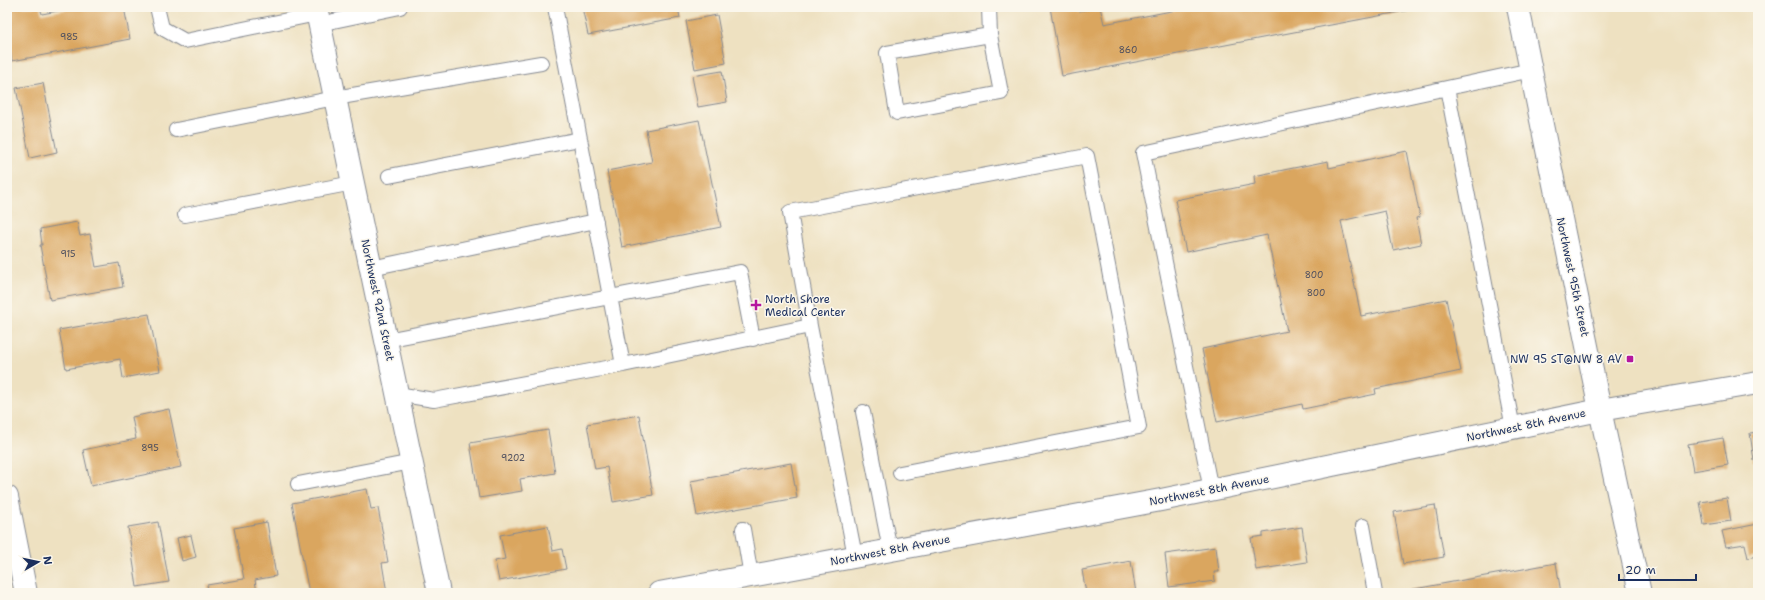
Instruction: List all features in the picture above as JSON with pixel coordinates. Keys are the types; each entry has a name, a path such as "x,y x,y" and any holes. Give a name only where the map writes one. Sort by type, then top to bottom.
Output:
{"street":[{"name":"Northwest 95th Street","path":"1518,7 1600,410 1640,593"},
{"name":"Northwest 92nd Street","path":"318,15 439,593"},
{"name":"Northwest 8th Avenue","path":"660,593 1211,490 1600,410 1758,383"},
{"path":"7,497 26,593"}],"lane":[{"path":"157,7 162,28 185,41 318,15 400,7"},
{"path":"555,7 623,365"},
{"path":"989,7 990,35 1000,93 897,112 887,53 990,35"},
{"path":"176,130 335,98 541,63"},
{"path":"1211,490 1143,153 1531,70"},
{"path":"1447,88 1513,428"},
{"path":"389,176 580,139"},
{"path":"855,556 810,326 790,212 1087,156 1140,427 900,473"},
{"path":"185,216 353,183"},
{"path":"371,268 596,221"},
{"path":"386,340 740,272 753,339"},
{"path":"397,394 434,400 623,365 810,326"},
{"path":"863,412 890,550"},
{"path":"298,484 412,462"},
{"path":"1363,526 1375,593"},
{"path":"743,529 751,576"}],"building":[{"path":"7,7 40,7 42,14 79,7 124,7 130,39 12,61 7,34"},
{"path":"582,7 678,7 680,18 588,35"},
{"path":"1050,7 1078,7 1079,11 1100,7 1104,24 1192,7 1410,7 1410,10 1062,76"},
{"path":"717,15 726,63 695,69 686,21"},
{"path":"722,71 727,102 698,107 692,76"},
{"path":"43,83 57,152 30,158 16,88"},
{"path":"699,120 721,227 622,247 607,171 652,162 646,130"},
{"path":"1407,151 1420,217 1416,218 1421,244 1393,250 1385,211 1341,221 1361,316 1446,299 1461,371 1375,389 1376,394 1303,409 1302,404 1217,422 1202,349 1287,331 1267,235 1186,252 1175,200 1255,184 1254,176 1328,161 1329,168"},
{"path":"77,222 80,236 90,234 96,267 119,263 123,287 50,300 40,245 42,245 40,229"},
{"path":"149,314 160,371 123,378 120,359 66,369 59,330"},
{"path":"169,409 181,467 91,486 83,450 136,439 132,417"},
{"path":"639,415 653,495 613,502 607,467 595,469 587,424"},
{"path":"548,430 555,473 520,479 522,491 479,498 470,443"},
{"path":"1758,432 1758,460 1754,461 1750,433"},
{"path":"1723,438 1728,465 1693,471 1688,444"},
{"path":"791,463 797,498 697,516 691,481"},
{"path":"367,489 371,509 378,508 388,562 382,563 387,593 309,593 292,503"},
{"path":"1727,498 1731,521 1704,525 1700,502"},
{"path":"1435,505 1444,557 1403,564 1394,512"},
{"path":"158,522 169,582 137,587 128,527"},
{"path":"267,522 276,576 255,580 257,593 209,593 207,585 244,579 234,528"},
{"path":"1758,524 1758,556 1748,558 1745,544 1726,547 1722,531"},
{"path":"548,526 553,551 562,549 566,569 499,581 495,561 505,559 500,535"},
{"path":"1302,527 1307,562 1256,570 1251,538 1263,536 1263,533"},
{"path":"191,535 196,557 182,561 177,538"},
{"path":"1216,547 1219,572 1214,572 1215,581 1169,587 1165,554"},
{"path":"1131,561 1136,593 1086,593 1082,570"},
{"path":"1556,563 1561,593 1409,593 1409,590"}],"place":[{"name":"North Shore Medical Center","path":"756,305"},
{"name":"NW 95 ST@NW 8 AV","path":"1630,359"}]}
